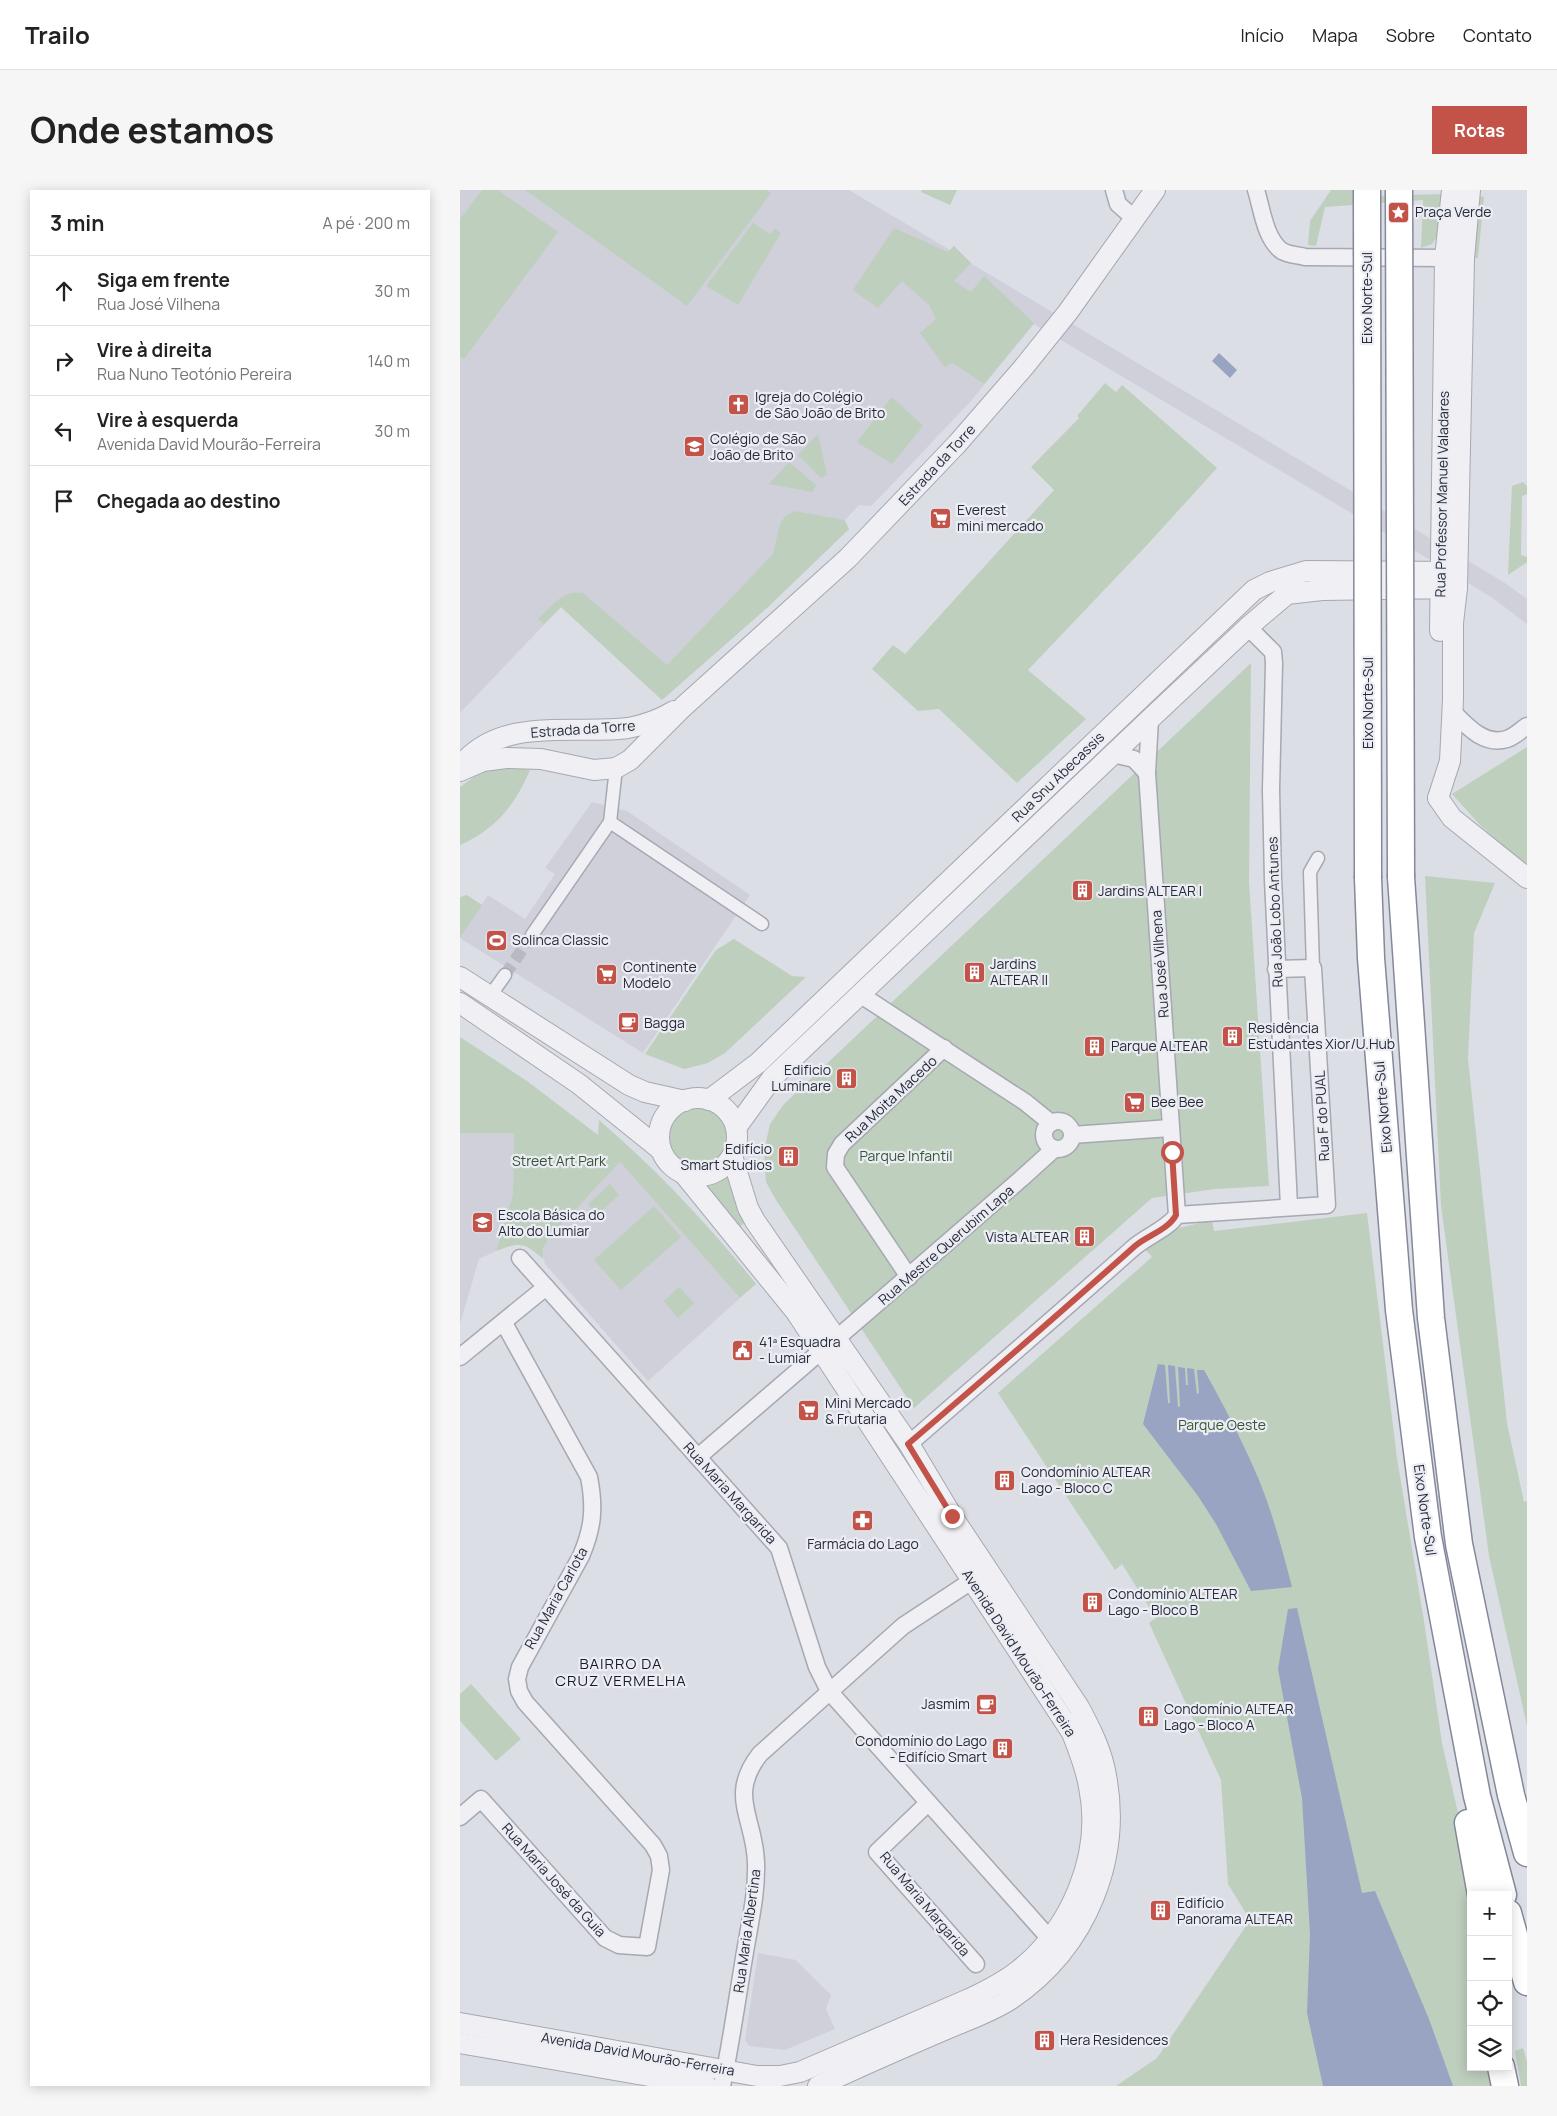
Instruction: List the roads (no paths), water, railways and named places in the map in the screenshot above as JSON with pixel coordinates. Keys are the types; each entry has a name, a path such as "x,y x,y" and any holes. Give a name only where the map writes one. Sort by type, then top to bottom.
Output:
{"highway":[{"name":"Eixo Norte-Sul","path":"1367,190 1368,878 1371,958 1399,1310 1428,1537 1477,1796 1502,1891"},
{"path":"1399,190 1400,877 1431,1318 1459,1544 1507,1773 1527,1852"},
{"path":"1507,1773 1527,1821"},
{"path":"1477,1796 1468,1821 1480,1891"},
{"path":"1512,1928 1527,1982"},
{"path":"1502,2071 1505,2086"}],"street":[{"path":"1114,190 1118,204 1135,219"},
{"name":"Estrada da Torre","path":"460,771 483,761 515,758 541,759 594,770 616,768 630,760 683,707 848,558 957,444 1023,368 1068,312 1155,190"},
{"path":"1256,190 1274,242 1288,253 1305,257 1455,258"},
{"name":"Rua Professor Manuel Valadares","path":"1438,798 1449,580 1455,258 1452,190"},
{"name":"Rua Professor Manuel Valadares","path":"1455,258 1470,190"},
{"name":"Rua Snu Abecassis","path":"709,1100 758,1064 1254,590 1270,582 1306,571 1449,580"},
{"name":"Rua Professor Manuel Valadares","path":"1438,798 1450,761 1453,712 1453,623 1449,580"},
{"name":"Rua Snu Abecassis","path":"736,1128 772,1078 1150,719 1248,627 1287,594 1449,580"},
{"name":"Rua João Lobo Antunes","path":"1248,627 1273,652 1274,664 1271,790 1276,969 1289,1206"},
{"name":"Estrada da Torre","path":"460,766 464,760 479,749 504,737 532,731 626,728 661,719 683,707"},
{"path":"1453,712 1468,728 1487,740 1507,739 1527,726"},
{"name":"Rua José Vilhena","path":"1150,719 1147,773 1176,1215"},
{"path":"1113,754 1134,759 1147,773"},
{"path":"532,935 610,822 616,768"},
{"path":"1438,798 1452,818 1527,878"},
{"path":"610,822 762,924"},
{"name":"Rua F do PUAL","path":"1289,1206 1327,1205 1313,968 1310,872 1318,858"},
{"path":"1276,969 1313,968"},
{"path":"490,996 505,976"},
{"path":"460,977 629,1084 645,1092 685,1101"},
{"path":"861,995 1025,1102 1051,1123 1065,1123 1072,1135"},
{"path":"460,1003 579,1084 662,1150"},
{"name":"Rua Moita Macedo","path":"909,1277 835,1167 836,1154 842,1144 944,1048"},
{"path":"697,1098 709,1100 726,1111 736,1128 737,1138 732,1156 725,1165 716,1171 695,1176 684,1174 674,1168 662,1150 659,1139 663,1121 674,1107 685,1101 697,1098"},
{"path":"1051,1123 1044,1134 1046,1143 1054,1149 1066,1146 1072,1135"},
{"path":"1072,1135 1170,1128"},
{"name":"Rua Mestre Querubim Lapa","path":"698,1457 909,1277 1054,1149"},
{"name":"Avenida David Mourão-Ferreira","path":"732,1156 746,1201 755,1221 829,1345 980,1575 1078,1707 1093,1735 1101,1757 1109,1794 1110,1824 1106,1858 1098,1891 1084,1922 1064,1952 1030,1984 1009,2000 818,2086"},
{"name":"Avenida David Mourão-Ferreira","path":"460,2023 724,2077 780,2076 800,2072 990,1989 1018,1971 1050,1939 1065,1917 1078,1890 1088,1857 1092,1814 1090,1789 1083,1760 1072,1733 980,1575 908,1444 829,1345 796,1312 684,1174"},
{"path":"908,1444 1056,1317 1142,1240 1172,1222 1176,1215 1289,1206"},
{"name":"Rua Maria Margarida","path":"520,1258 779,1548 817,1667 830,1691 1050,1939"},
{"path":"460,1357 546,1287"},
{"name":"Rua Maria Carlota","path":"504,1323 589,1477 593,1497 593,1515 589,1538 520,1667 517,1679 519,1691 554,1734 652,1845"},
{"name":"Rua Maria Albertina","path":"724,2077 756,1882 754,1843 743,1800 744,1786 749,1768 760,1754 903,1626 980,1575"},
{"name":"Rua Maria José da Guia","path":"460,1817 481,1798 598,1931 605,1938 619,1945 647,1947 660,1870 659,1856 652,1845"},
{"name":"Rua Maria Margarida","path":"928,1803 877,1852 976,1964"},
{"name":"Avenida David Mourão-Ferreira","path":"460,2043 707,2086"}],"water":[{"path":"1219,353 1237,370 1230,378 1212,361"},
{"path":"1158,1364 1165,1365 1168,1403 1170,1403 1168,1365 1175,1366 1178,1407 1180,1406 1178,1367 1185,1368 1186,1385 1188,1385 1187,1368 1194,1369 1197,1394 1199,1393 1197,1370 1204,1370 1238,1434 1262,1487 1292,1587 1251,1591 1216,1524 1198,1496 1143,1424"},
{"path":"1297,1608 1362,1893 1375,1891 1429,2019 1453,2086 1323,2086 1307,2013 1310,1934 1302,1798 1278,1669 1288,1609"}],"tunnel":[{"path":"505,975 532,935"}],"place":[{"name":"Praça Verde","path":"1399,212"},
{"name":"Igreja do Colégio de São João de Brito","path":"739,405"},
{"name":"Colégio de São João de Brito","path":"694,447"},
{"name":"Everest mini mercado","path":"941,518"},
{"name":"Jardins ALTEAR I","path":"1082,891"},
{"name":"Solinca Classic","path":"496,940"},
{"name":"Jardins ALTEAR II","path":"974,972"},
{"name":"Continente Modelo","path":"607,975"},
{"name":"Bagga","path":"628,1023"},
{"name":"Residência Estudantes Xior/U.Hub","path":"1232,1036"},
{"name":"Parque ALTEAR","path":"1095,1046"},
{"name":"Edificio Luminare","path":"847,1078"},
{"name":"Bee Bee","path":"1135,1102"},
{"name":"Edifício Smart Studios","path":"788,1157"},
{"name":"Escola Básica do Alto do Lumiar","path":"482,1223"},
{"name":"Vista ALTEAR","path":"1085,1237"},
{"name":"41ª Esquadra - Lumiar","path":"743,1350"},
{"name":"Mini Mercado & Frutaria","path":"809,1411"},
{"name":"Condomínio ALTEAR Lago - Bloco C","path":"1005,1480"},
{"name":"Farmácia do Lago","path":"863,1521"},
{"name":"Condomínio ALTEAR Lago - Bloco B","path":"1092,1602"},
{"name":"Jasmim","path":"986,1704"},
{"name":"Condomínio ALTEAR Lago - Bloco A","path":"1148,1717"},
{"name":"Condomínio do Lago - Edifício Smart","path":"1003,1749"},
{"name":"Edifício Panorama ALTEAR","path":"1161,1911"},
{"name":"Hera Residences","path":"1044,2040"}],"district":[{"name":"BAIRRO DA CRUZ VERMELHA","path":"621,1672"}],"park label":[{"name":"Parque Infantil","path":"906,1156"},
{"name":"Street Art Park","path":"559,1161"},
{"name":"Parque Oeste","path":"1222,1425"}]}
